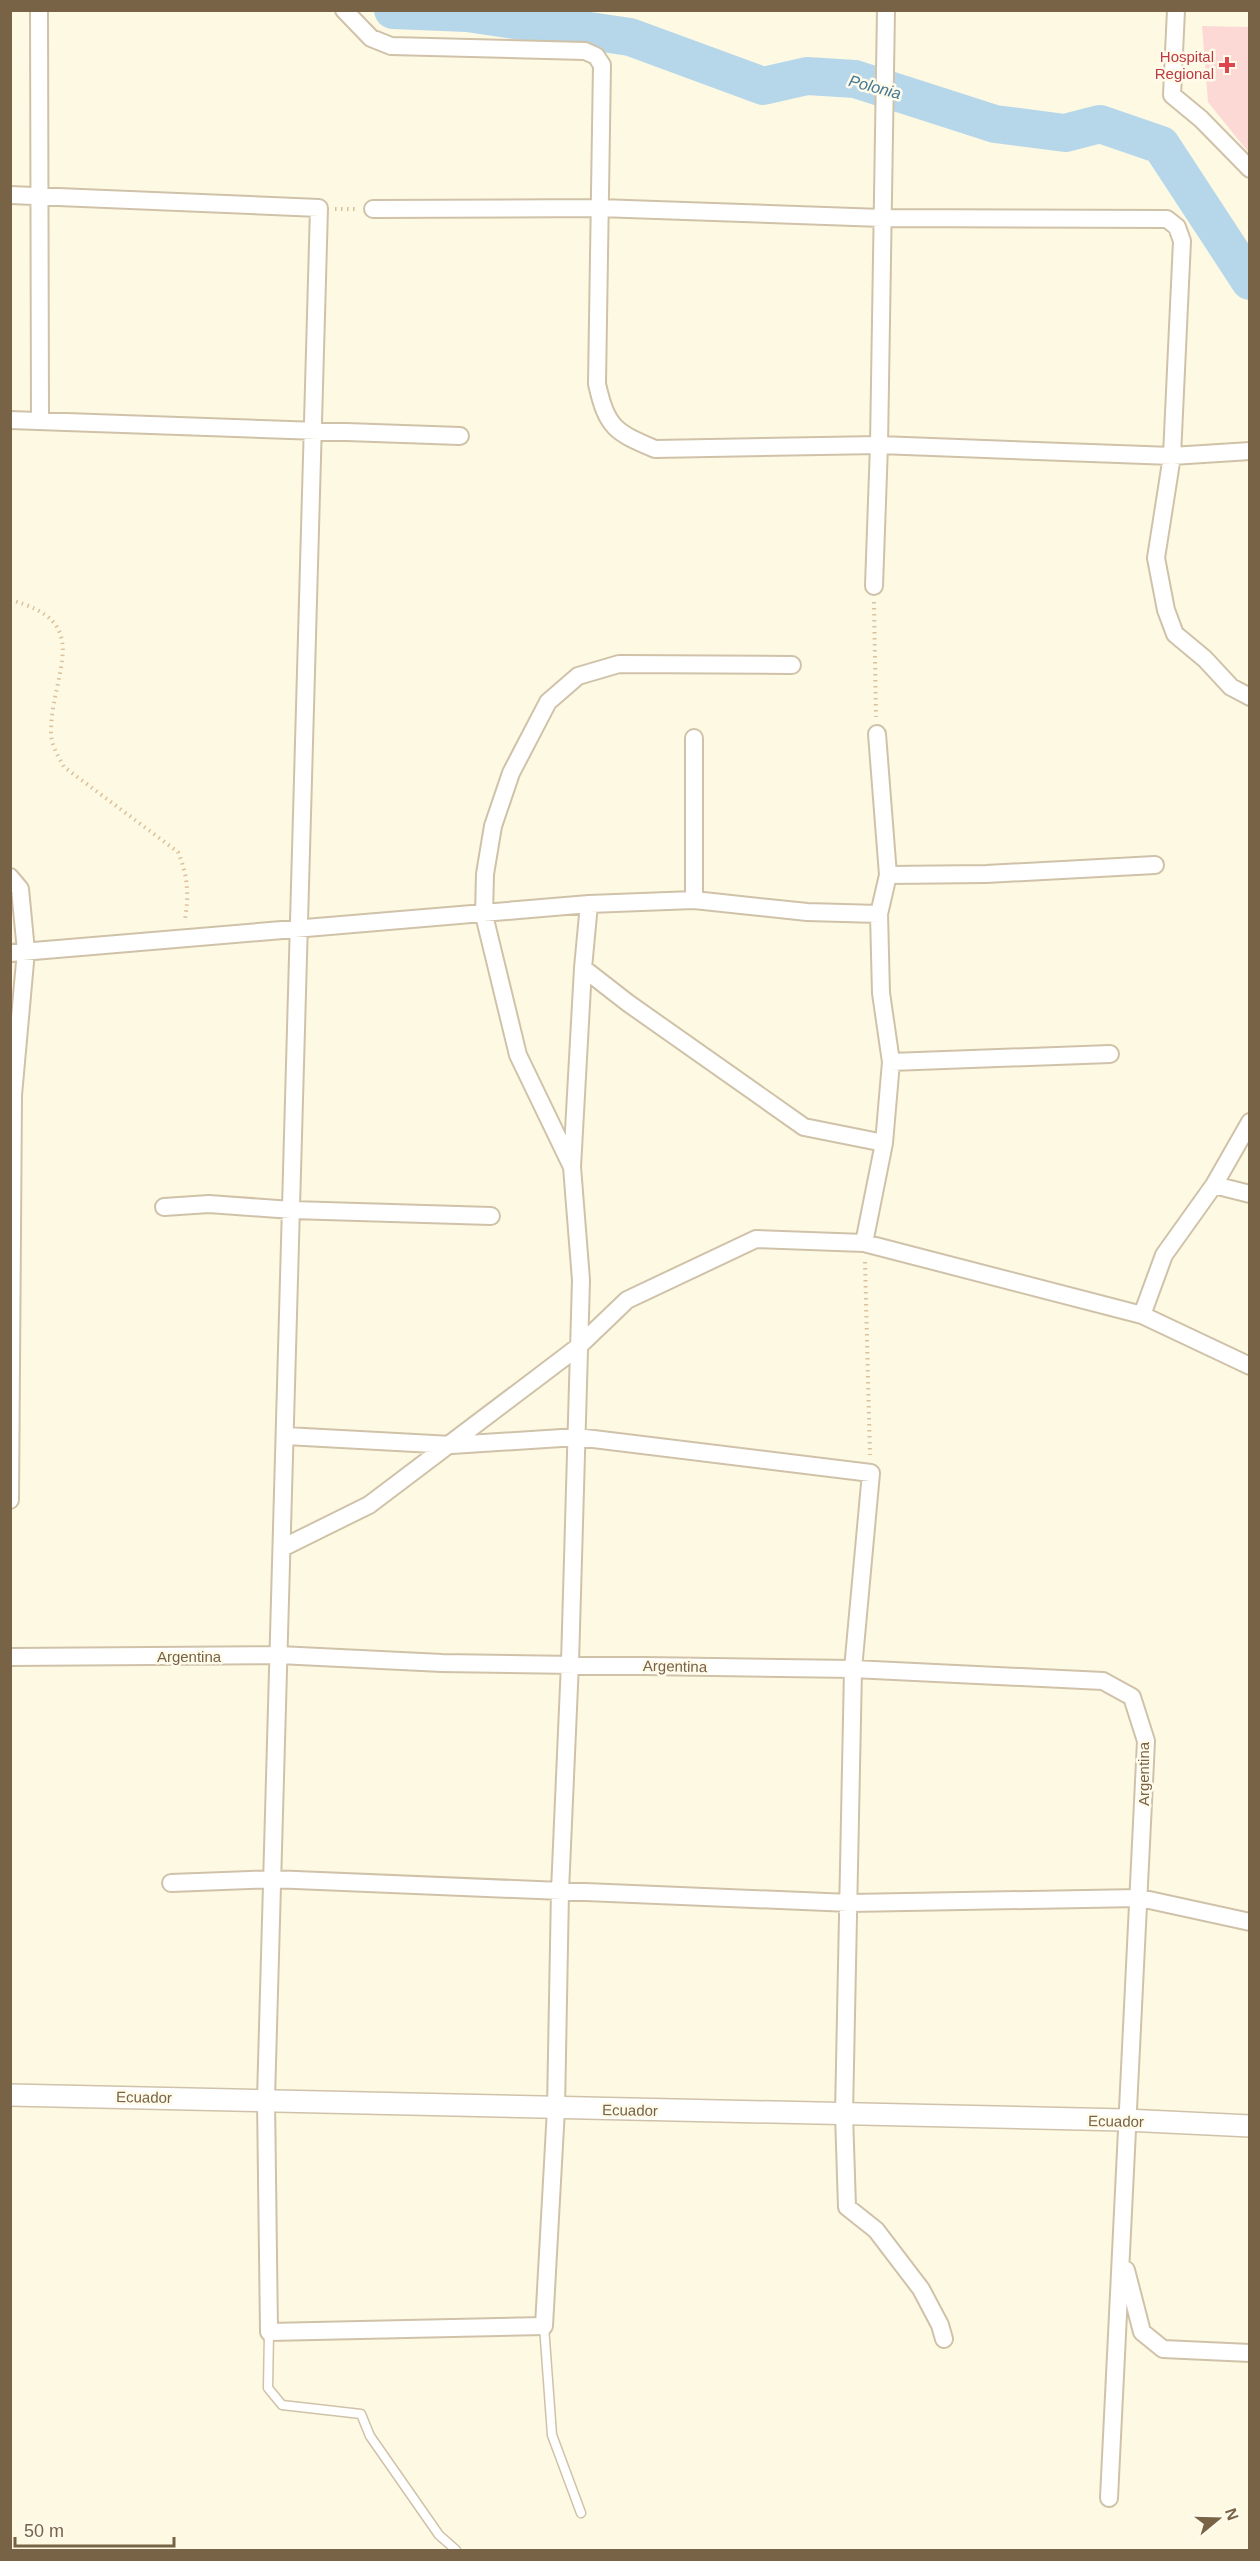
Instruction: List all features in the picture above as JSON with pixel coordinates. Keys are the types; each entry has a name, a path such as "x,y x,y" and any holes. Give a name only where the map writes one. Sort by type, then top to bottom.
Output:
{"street":[{"path":"39,10 40,421"},
{"path":"344,10 371,38 391,46 585,51 596,56 602,65 597,384 604,414 622,435 655,449 879,445 1172,456 1250,451"},
{"path":"874,586 879,445 886,10"},
{"path":"1176,10 1172,95 1201,119 1250,169"},
{"path":"10,195 319,208 315,431 266,2099 269,2332 544,2326 556,2109 560,1891 570,1664 581,1280 572,1167 583,968 589,904"},
{"path":"373,209 599,208 882,218 1167,219 1177,227 1182,241 1172,456 1156,558 1166,610 1174,634 1205,659 1231,687 1250,697"},
{"path":"10,420 460,436"},
{"path":"572,1167 518,1055 484,915 485,874 493,826 511,773 548,702 578,676 619,664 792,665"},
{"path":"864,1243 884,1143 891,1062 881,993 879,914 888,874 877,734"},
{"path":"694,738 694,900"},
{"path":"888,874 986,874 1155,865"},
{"path":"10,877 20,890 13,1095 10,1500"},
{"path":"18,952 182,936 484,915 589,904 694,900 807,912 879,914"},
{"path":"583,968 628,1003 804,1127 884,1143"},
{"path":"891,1062 1110,1054"},
{"path":"1142,1315 1164,1255 1214,1185 1250,1122"},
{"path":"1214,1185 1250,1194"},
{"path":"164,1207 209,1204 292,1210 491,1216"},
{"path":"282,1548 369,1505 452,1445 578,1347 627,1300 756,1239 864,1243 1142,1315 1250,1366"},
{"path":"286,1436 452,1445 577,1437 871,1473 853,1670 844,2114 847,2208 876,2230 921,2289 940,2325 944,2339"},
{"name":"Argentina","path":"10,1657 279,1655 442,1663 853,1670 1104,1681 1132,1697 1146,1741 1140,1898 1125,2120 1122,2254"},
{"path":"171,1883 272,1879 850,1903 1140,1898 1250,1922"},
{"name":"Ecuador","path":"10,2095 266,2099 556,2109 844,2114 875,2117 1125,2120 1250,2126"},
{"path":"1122,2254 1142,2332 1163,2349 1250,2353"},
{"path":"1109,2498 1122,2254"}],"lane":[{"path":"544,2326 552,2435 581,2512"},
{"path":"269,2332 268,2388 282,2404 361,2415 370,2436 439,2535 456,2550"}],"path":[{"path":"319,208 373,209"},
{"path":"874,586 877,734"},
{"path":"10,600 36,606 53,620 64,641 51,733 55,751 64,767 178,852 187,874 188,900 182,936"},
{"path":"864,1243 871,1473"}],"shaded area":[{"name":"Hospital Regional","path":"1202,26 1249,27 1249,153 1208,102"}],"waterway":[{"name":"Polonia","path":"393,10 467,13 630,37 763,86 807,76 855,79 995,124 1065,133 1100,124 1161,145 1250,281"}],"place":[{"name":"Hospital Regional","path":"1227,65"}]}
